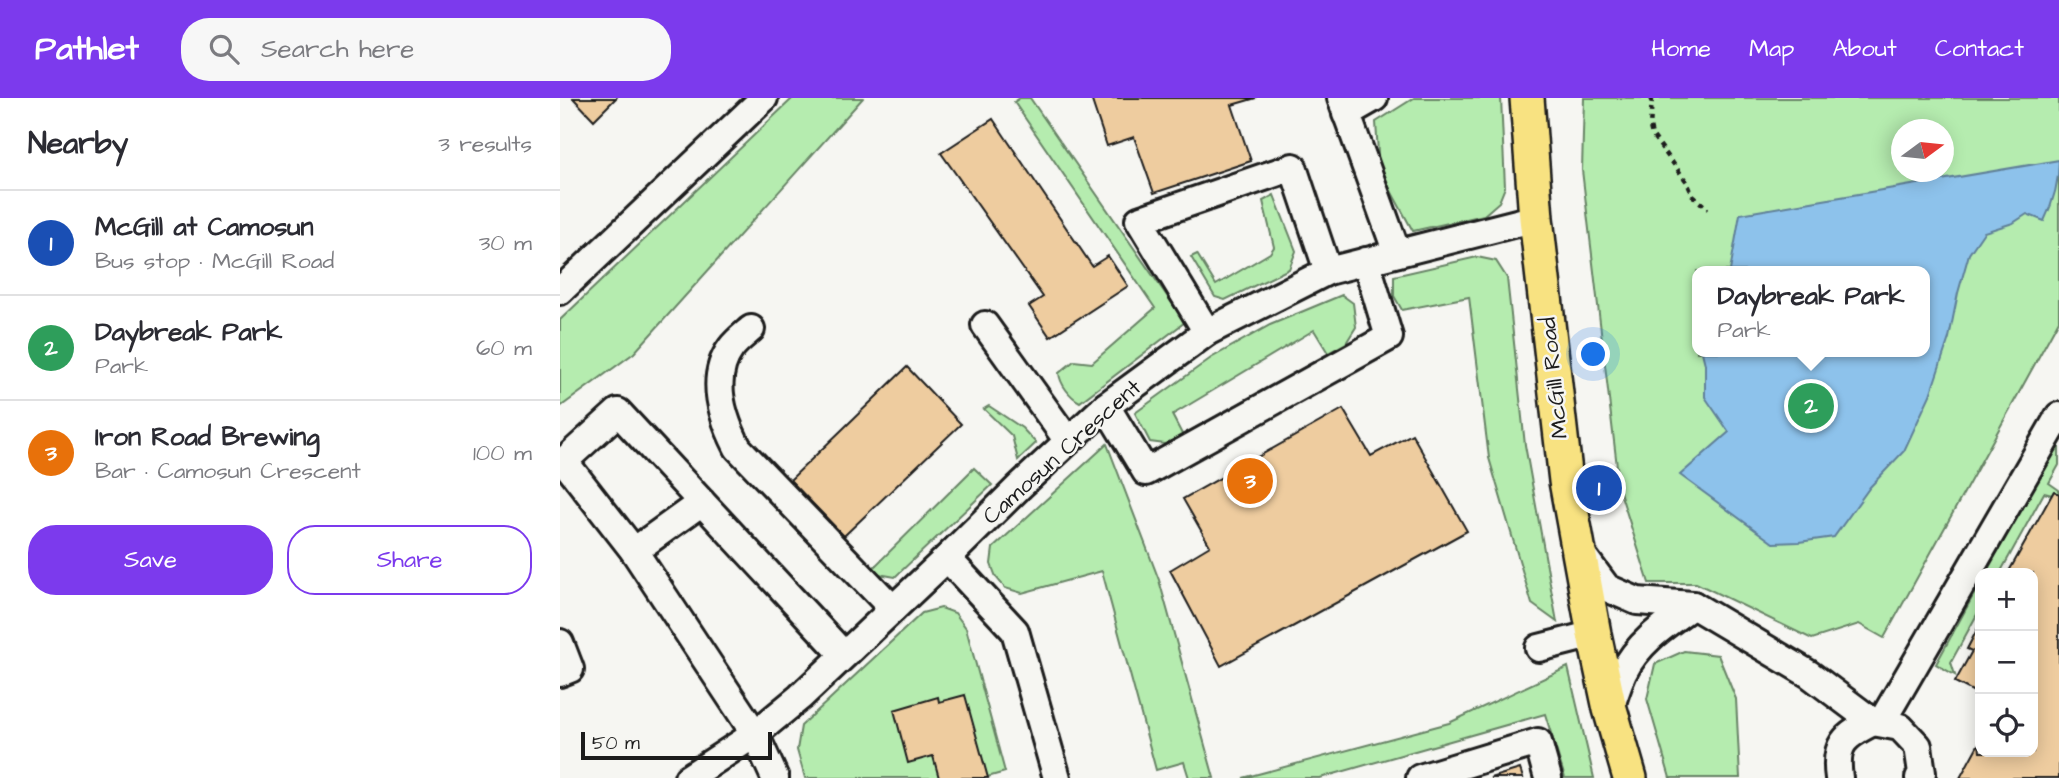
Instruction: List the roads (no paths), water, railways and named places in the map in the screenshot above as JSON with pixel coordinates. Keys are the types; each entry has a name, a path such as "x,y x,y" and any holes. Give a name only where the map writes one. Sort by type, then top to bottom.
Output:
{"main road":[{"name":"McGill Road","path":"1527,98 1536,218 1566,481 1594,634 1610,709 1629,778"}],"street":[{"path":"560,291 764,98"},
{"path":"1374,98 1343,106 1397,253"},
{"path":"1207,332 1139,220 1293,167 1328,271"},
{"name":"Camosun Crescent","path":"688,778 755,734 800,697 1020,485 1107,406 1207,332 1328,271 1536,218"},
{"path":"1107,406 1146,472 1389,337 1366,261"},
{"path":"985,325 1069,441"},
{"path":"751,329 731,349 721,368 721,401 728,427 738,448 892,610"},
{"path":"775,778 755,734 634,551 562,462 618,412 844,655"},
{"path":"1839,778 1836,757 1849,733 1877,722 2059,416"},
{"path":"634,551 702,502"},
{"path":"1578,549 1607,588 1637,601 1693,605 1809,674 1877,722 1900,727 1918,746 1922,773 1919,778"},
{"path":"947,558 1015,631 1057,778"},
{"path":"1610,709 1623,673 1638,649 1660,628 1693,605"},
{"path":"1539,648 1594,634"},
{"path":"560,643 570,669 560,673"},
{"path":"1420,778 1538,742 1548,778"}],"water":[{"path":"2059,160 2055,192 2044,221 2027,214 2013,223 1984,232 1969,254 1949,338 1930,395 1904,451 1870,487 1834,537 1773,543 1680,475 1729,432 1705,397 1703,357 1930,357 1930,266 1731,266 1740,214 1929,182 1954,182 1954,178"}],"place":[{"name":"Daybreak Park","path":"1811,406"},
{"name":"Iron Road Brewing","path":"1250,481"},
{"name":"McGill at Camosun","path":"1599,488"}]}
